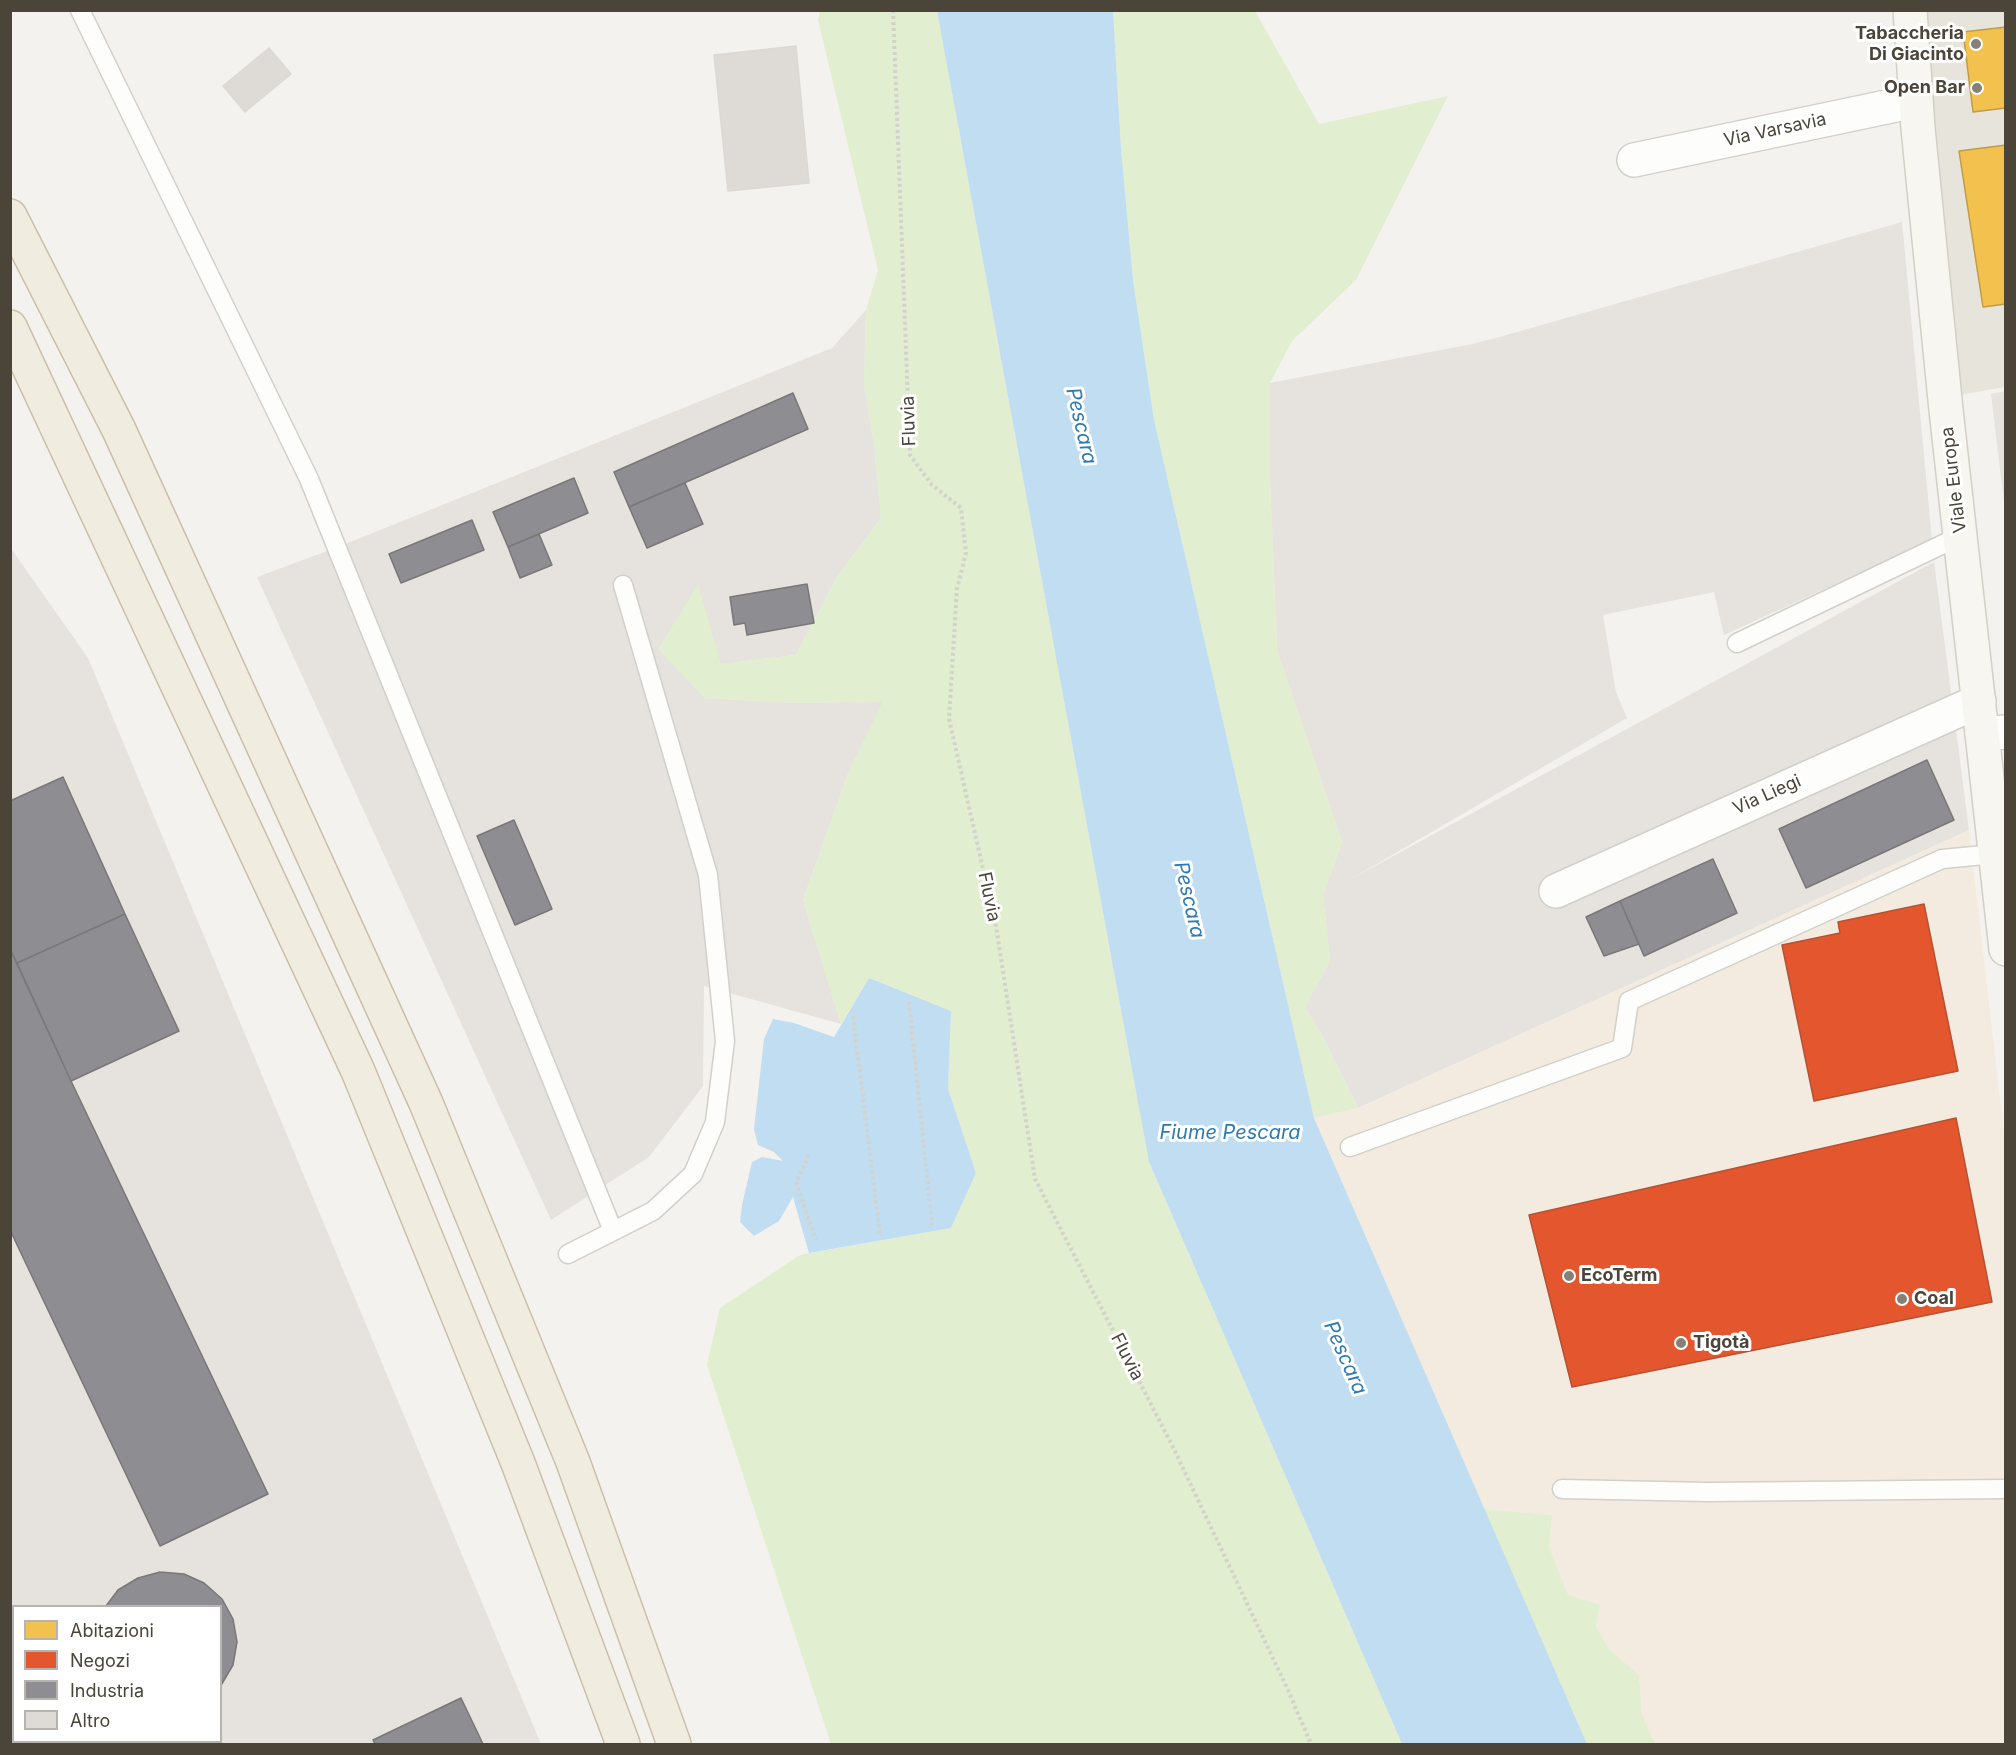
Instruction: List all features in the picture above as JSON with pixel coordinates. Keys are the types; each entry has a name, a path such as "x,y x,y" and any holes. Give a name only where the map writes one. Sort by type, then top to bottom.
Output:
{"highway":[{"path":"10,216 119,430 426,1103 573,1462 674,1744"},
{"path":"10,327 358,1071 518,1463 623,1744"}],"main road":[{"name":"Viale Europa","path":"1910,10 1916,101 1946,410 1979,701 1994,733 1995,854 2006,949"}],"street":[{"name":"Via Varsavia","path":"1634,160 1916,101"},
{"name":"Via Liegi","path":"1556,891 1979,701"}],"lane":[{"path":"80,10 309,479 613,1231"},
{"path":"1737,643 1960,536"},
{"path":"568,1254 653,1211 693,1174 715,1122 725,1041 708,874 624,585"},
{"path":"1350,1147 1622,1048 1629,1001 1942,859 1995,854"},
{"path":"1562,1489 1708,1492 2006,1489"}],"path":[{"name":"Fluvia","path":"893,10 910,455 932,485 961,508 966,554 957,589 949,719 996,926 1035,1179 1172,1445 1288,1690 1311,1744"},
{"path":"909,1002 933,1224"},
{"path":"853,1016 880,1235"},
{"path":"809,1155 796,1182 816,1240"}],"shaded area":[{"path":"1909,11 2005,11 2005,387 1937,399"},
{"path":"1902,222 1932,540 1724,635 1714,592 1603,615 1616,692 1627,718 1351,879 1934,562 1969,830 1358,1108 1322,1035 1305,1007 1330,961 1323,895 1342,842 1277,650 1270,481 1270,383 1472,344"},
{"path":"866,310 864,386 874,443 881,518 837,577 796,655 721,664 704,698 798,703 884,701 849,771 803,900 841,1024 704,986 703,1086 649,1157 551,1220 257,577 338,547 832,348"},
{"path":"2006,391 2005,511 1991,394"},
{"path":"10,547 88,658 541,1744 11,1744"},
{"path":"1969,830 2006,1151 2005,1744 1655,1744 1642,1715 1639,1675 1609,1649 1596,1627 1600,1606 1568,1596 1549,1547 1552,1515 1484,1509 1314,1118 1359,1108"}],"green space":[{"path":"820,11 937,11 1149,1162 1402,1744 831,1744 707,1365 720,1308 800,1255 951,1228 976,1173 948,1089 951,1011 869,978 841,1024 803,900 849,771 883,701 798,703 704,698 658,649 698,584 721,664 796,655 837,577 881,518 874,443 864,386 866,310 878,270 818,20"},
{"path":"1113,11 1255,11 1319,124 1448,96 1356,280 1292,341 1270,383 1270,481 1277,650 1342,842 1323,895 1330,961 1305,1007 1322,1035 1358,1108 1314,1118 1154,420 1133,280 1121,149"},
{"path":"1484,1509 1552,1515 1549,1547 1568,1595 1600,1605 1596,1627 1609,1649 1639,1675 1642,1715 1655,1744 1587,1744"}],"water":[{"name":"Fiume Pescara","path":"937,11 1113,11 1121,149 1133,280 1154,420 1314,1118 1587,1744 1402,1744 1149,1162"},
{"path":"869,978 951,1011 948,1089 976,1173 951,1228 809,1253 793,1197 779,1221 754,1236 740,1222 752,1162 762,1157 783,1161 774,1152 758,1145 754,1129 764,1039 773,1019 794,1023 834,1037"}],"building: Abitazioni":[{"path":"2006,27 2006,108 1973,112 1963,32"},
{"path":"2006,145 2006,304 1983,307 1959,151"}],"building: Negozi":[{"path":"1924,904 1958,1071 1814,1101 1782,945 1840,933 1838,922"},
{"path":"1956,1118 1992,1302 1572,1387 1529,1215"}],"building: Industria":[{"path":"793,393 808,429 629,507 614,472"},
{"path":"574,478 588,513 508,547 493,512"},
{"path":"685,483 703,524 647,548 629,507"},
{"path":"472,520 484,550 401,583 389,554"},
{"path":"539,534 552,565 520,578 508,547"},
{"path":"807,584 814,623 747,635 745,623 734,625 730,597"},
{"path":"1927,760 1954,820 1806,888 1779,829"},
{"path":"63,777 125,914 17,963 10,949 10,801"},
{"path":"514,820 552,909 515,925 477,836"},
{"path":"1713,859 1737,913 1644,956 1620,901"},
{"path":"1620,901 1639,944 1604,956 1586,917"},
{"path":"125,914 179,1031 71,1081 17,963"},
{"path":"10,949 268,1494 160,1546 10,1230"},
{"path":"160,1572 184,1574 204,1583 222,1599 233,1619 237,1642 233,1665 222,1684 222,1605 107,1605 118,1590 138,1578"},
{"path":"461,1698 483,1744 375,1744 373,1740"}],"building: Altro":[{"path":"796,46 809,183 728,191 714,55"},
{"path":"269,48 291,74 245,112 223,86"}],"place":[{"name":"Tabaccheria Di Giacinto","path":"1976,44"},
{"name":"Open Bar","path":"1977,88"},
{"name":"EcoTerm","path":"1569,1276"},
{"name":"Coal","path":"1902,1299"},
{"name":"Tigotà","path":"1681,1343"}],"water label":[{"name":"Pescara","path":"1081,426"},
{"name":"Pescara","path":"1189,900"},
{"name":"Pescara","path":"1345,1358"}]}
